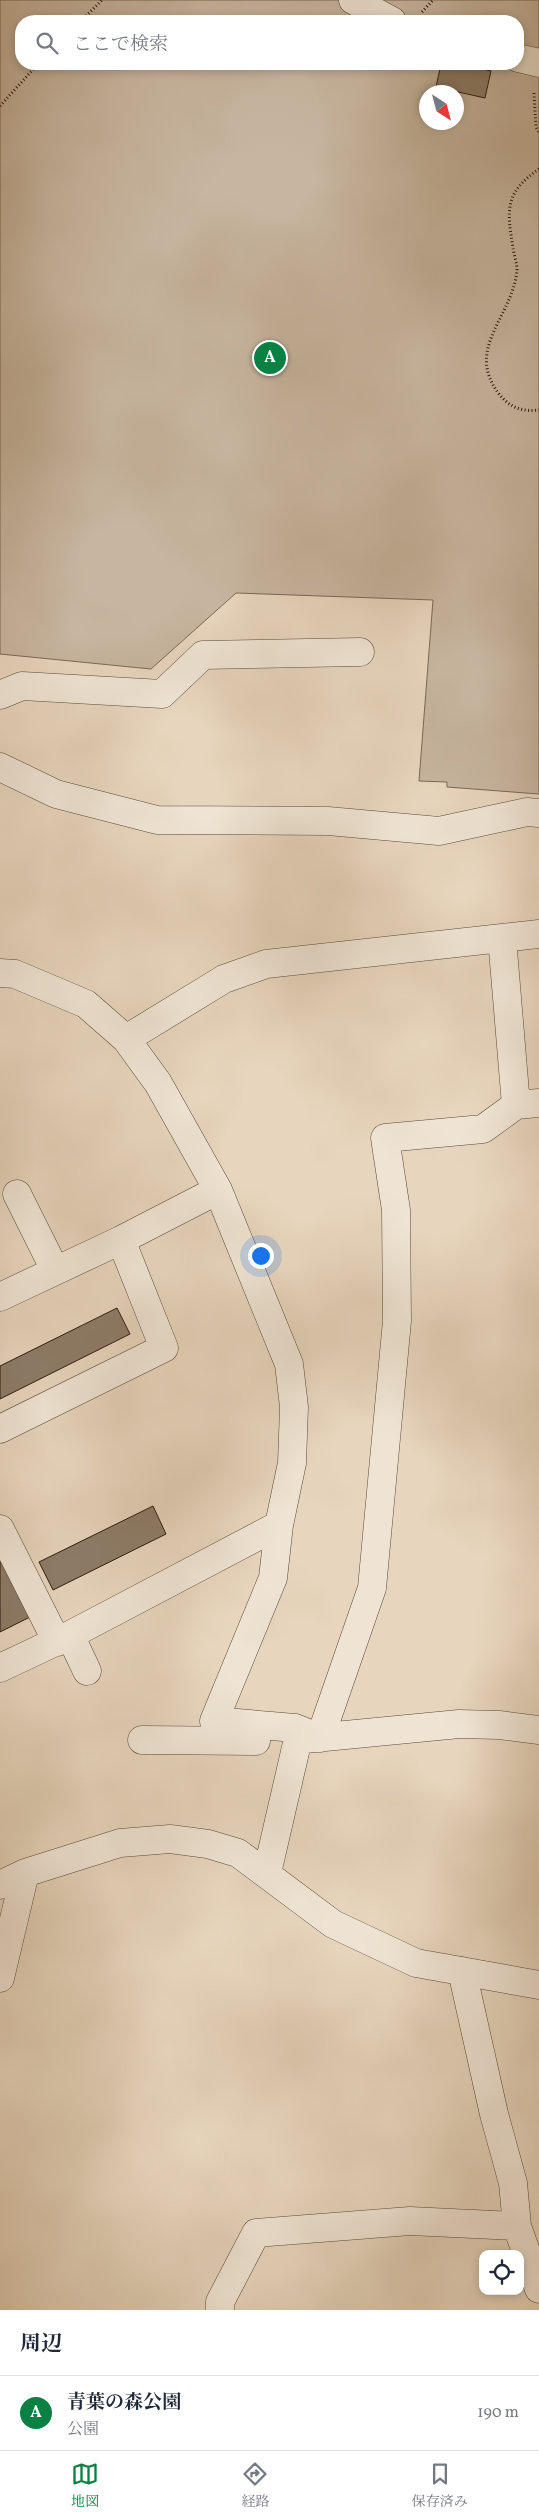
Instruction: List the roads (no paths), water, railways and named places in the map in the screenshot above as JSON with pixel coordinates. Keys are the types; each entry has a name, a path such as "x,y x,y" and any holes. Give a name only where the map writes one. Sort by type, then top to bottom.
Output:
{"street":[{"path":"353,0 381,15"},
{"path":"524,59 539,63"},
{"path":"0,695 22,686 162,694 203,655 360,652"},
{"path":"0,764 56,794 156,820 328,821 439,831 527,812 539,814"},
{"path":"126,1039 224,980 266,964 539,934"},
{"path":"267,1874 309,1739 372,1588 397,1320 396,1210 385,1138 483,1130 528,1104 502,938"},
{"path":"0,973 15,974 86,1004 126,1039 158,1083 218,1190 289,1364 294,1407 292,1463 279,1526 273,1578 214,1721 295,1728 309,1739"},
{"path":"0,1298 218,1190"},
{"path":"17,1194 55,1270"},
{"path":"0,1429 164,1348 120,1240"},
{"path":"0,1668 63,1638 279,1526"},
{"path":"0,1529 63,1638 87,1671"},
{"path":"142,1740 309,1739 459,1724 499,1725 539,1730"},
{"path":"0,1885 26,1873 120,1843 170,1839 208,1844 238,1853 332,1924 416,1963 539,1985"},
{"path":"0,1978 26,1873"},
{"path":"462,1971 494,2114 513,2183 517,2226 539,2289"},
{"path":"220,2306 256,2234 410,2221 517,2226"}],"place":[{"name":"青葉の森公園","path":"270,358"}]}
